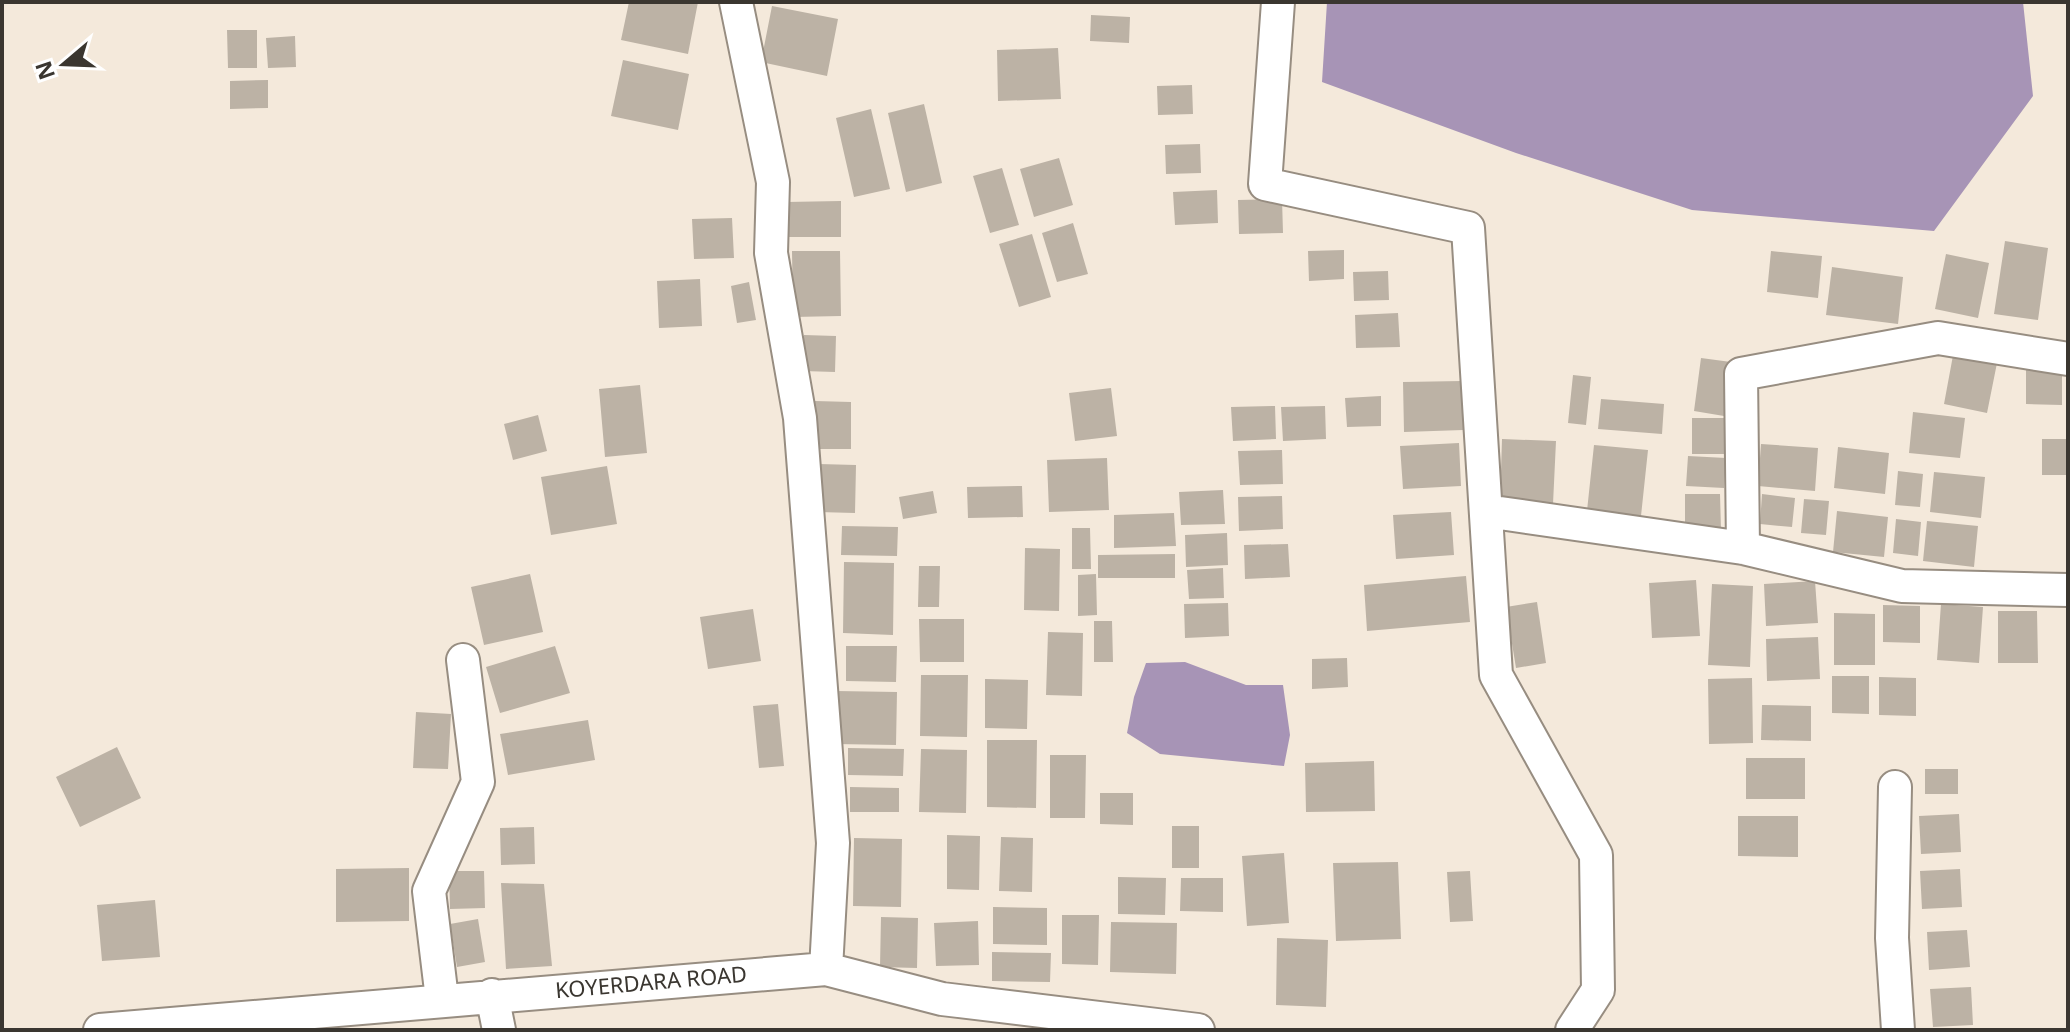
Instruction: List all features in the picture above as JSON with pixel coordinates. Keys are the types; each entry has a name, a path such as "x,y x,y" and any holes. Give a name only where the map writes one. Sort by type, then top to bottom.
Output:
{"street":[{"path":"736,2 773,182 771,253 800,418 833,843 826,969"},
{"path":"1278,2 1265,184 1468,228 1496,675 1596,855 1598,990 1572,1030"},
{"path":"1743,548 1741,374 1938,338 2068,359"},
{"path":"1486,511 1743,548 1902,586 2068,590"},
{"path":"442,999 429,891 478,782 463,660"},
{"path":"1895,787 1892,938 1898,1030"},
{"name":"KOYERDARA ROAD","path":"100,1030 826,969 942,999 1198,1030"},
{"path":"492,995 499,1030"}],"shaded area":[{"path":"1327,2 2023,2 2033,96 1934,231 1692,210 1516,153 1322,82"},
{"path":"1185,662 1246,685 1283,685 1290,735 1284,766 1160,754 1127,733 1134,697 1146,663"}],"building":[{"path":"629,2 698,2 688,54 621,40"},
{"path":"772,6 838,19 827,76 761,62"},
{"path":"1091,15 1130,17 1129,43 1090,41"},
{"path":"227,30 257,30 257,68 228,68"},
{"path":"295,36 296,67 268,68 266,38"},
{"path":"1058,48 1061,99 998,101 997,50"},
{"path":"623,60 689,74 678,130 611,116"},
{"path":"268,80 268,108 230,109 230,81"},
{"path":"1192,85 1193,114 1158,115 1157,86"},
{"path":"924,104 942,183 906,192 888,113"},
{"path":"871,109 890,189 854,197 836,118"},
{"path":"1200,144 1201,173 1166,174 1165,145"},
{"path":"1059,158 1073,205 1034,217 1020,169"},
{"path":"1002,168 1019,225 990,233 973,176"},
{"path":"1217,190 1218,223 1175,225 1173,192"},
{"path":"1282,199 1283,233 1239,234 1238,200"},
{"path":"841,201 841,237 786,237 786,202"},
{"path":"732,218 734,258 694,259 692,219"},
{"path":"1073,223 1088,274 1057,282 1042,233"},
{"path":"1032,234 1051,297 1019,307 999,244"},
{"path":"2005,241 2048,248 2038,320 1994,314"},
{"path":"1344,250 1344,279 1309,281 1308,251"},
{"path":"792,251 840,251 841,316 793,317"},
{"path":"1771,251 1822,256 1818,298 1767,292"},
{"path":"1946,254 1989,263 1978,318 1935,309"},
{"path":"1832,267 1903,277 1898,324 1826,315"},
{"path":"1388,271 1389,300 1354,301 1353,272"},
{"path":"700,279 702,326 659,328 657,281"},
{"path":"749,282 756,320 737,323 731,286"},
{"path":"1398,313 1400,347 1356,348 1355,315"},
{"path":"804,335 836,336 835,372 803,371"},
{"path":"1954,350 1998,358 1987,413 1944,404"},
{"path":"1701,358 1731,362 1724,416 1694,411"},
{"path":"2026,369 2062,369 2062,405 2026,404"},
{"path":"1573,375 1591,377 1586,425 1568,423"},
{"path":"1462,381 1463,430 1404,432 1403,382"},
{"path":"640,385 647,453 605,457 599,389"},
{"path":"1111,388 1117,436 1075,441 1069,393"},
{"path":"1381,396 1381,426 1347,427 1345,398"},
{"path":"1601,399 1664,404 1662,434 1598,429"},
{"path":"815,401 851,402 851,449 815,449"},
{"path":"1275,406 1276,439 1233,441 1231,407"},
{"path":"1325,406 1326,439 1283,441 1281,407"},
{"path":"1913,412 1965,418 1960,458 1909,453"},
{"path":"538,415 547,451 513,460 504,424"},
{"path":"1692,418 1727,418 1727,454 1692,454"},
{"path":"1502,439 1556,441 1553,504 1500,502"},
{"path":"2042,439 2068,439 2068,475 2042,475"},
{"path":"1459,443 1461,486 1403,489 1400,446"},
{"path":"1761,444 1818,448 1815,491 1758,486"},
{"path":"1594,445 1648,450 1641,516 1587,511"},
{"path":"1838,447 1889,453 1885,494 1834,488"},
{"path":"1282,450 1283,484 1240,485 1238,451"},
{"path":"1688,456 1726,458 1724,488 1686,486"},
{"path":"1107,458 1109,510 1049,512 1047,460"},
{"path":"819,464 856,465 855,513 818,512"},
{"path":"607,466 617,524 551,535 541,477"},
{"path":"1898,471 1923,474 1920,507 1895,505"},
{"path":"1934,472 1985,477 1981,518 1930,512"},
{"path":"1022,486 1023,517 968,518 967,487"},
{"path":"1223,490 1225,524 1181,525 1179,492"},
{"path":"933,491 937,513 903,519 899,497"},
{"path":"1685,494 1720,494 1721,530 1685,530"},
{"path":"1762,494 1795,498 1792,527 1760,524"},
{"path":"1282,496 1283,529 1239,531 1238,497"},
{"path":"1804,499 1829,501 1826,535 1801,533"},
{"path":"1837,511 1888,517 1884,557 1833,552"},
{"path":"1451,512 1454,555 1396,559 1393,515"},
{"path":"1174,513 1176,546 1114,548 1114,515"},
{"path":"1896,519 1921,522 1918,556 1893,553"},
{"path":"1927,521 1978,526 1974,567 1923,561"},
{"path":"842,526 898,527 897,556 841,555"},
{"path":"1072,528 1090,528 1091,569 1072,569"},
{"path":"1227,533 1228,565 1186,567 1185,535"},
{"path":"1288,544 1290,577 1245,579 1244,545"},
{"path":"1025,548 1060,549 1059,611 1024,610"},
{"path":"1175,554 1175,578 1098,578 1098,555"},
{"path":"844,562 894,563 893,635 843,633"},
{"path":"919,566 940,566 939,607 918,607"},
{"path":"1223,568 1224,598 1189,599 1187,570"},
{"path":"530,574 543,632 484,645 471,587"},
{"path":"1096,574 1097,615 1078,616 1078,575"},
{"path":"1466,576 1470,622 1367,631 1364,585"},
{"path":"1696,580 1700,636 1652,638 1649,583"},
{"path":"1815,581 1818,623 1766,626 1764,584"},
{"path":"1712,584 1753,586 1750,667 1708,665"},
{"path":"1537,602 1546,663 1516,668 1506,607"},
{"path":"1228,603 1229,636 1185,638 1184,604"},
{"path":"1941,604 1983,607 1979,663 1937,660"},
{"path":"1883,605 1920,606 1920,643 1883,642"},
{"path":"753,609 761,661 708,669 700,617"},
{"path":"1998,611 2037,611 2038,663 1998,663"},
{"path":"1834,613 1875,614 1875,665 1834,665"},
{"path":"919,619 964,619 964,662 920,662"},
{"path":"1094,621 1112,621 1113,662 1094,662"},
{"path":"1048,632 1083,633 1082,696 1046,695"},
{"path":"1818,637 1820,679 1767,681 1766,639"},
{"path":"555,646 570,693 500,713 486,667"},
{"path":"846,646 897,646 896,682 846,681"},
{"path":"1347,658 1348,687 1312,689 1312,659"},
{"path":"921,675 968,675 967,737 920,736"},
{"path":"1832,676 1869,676 1869,714 1832,713"},
{"path":"1879,677 1916,678 1916,716 1879,715"},
{"path":"1752,678 1753,743 1709,744 1708,679"},
{"path":"985,679 1028,680 1027,729 985,728"},
{"path":"836,691 897,692 896,745 835,744"},
{"path":"778,704 784,766 759,768 753,706"},
{"path":"1762,705 1811,706 1811,741 1761,740"},
{"path":"416,712 451,714 448,769 413,768"},
{"path":"588,720 595,760 508,775 500,734"},
{"path":"987,740 1037,740 1036,808 987,807"},
{"path":"117,747 141,798 80,827 56,777"},
{"path":"848,748 904,749 903,776 848,775"},
{"path":"921,749 967,750 966,813 919,812"},
{"path":"1050,755 1086,755 1085,818 1050,818"},
{"path":"1746,758 1805,758 1805,799 1746,799"},
{"path":"1374,761 1375,811 1306,812 1305,763"},
{"path":"1925,769 1958,769 1958,794 1925,794"},
{"path":"850,787 899,788 899,812 850,812"},
{"path":"1100,793 1133,793 1133,825 1100,824"},
{"path":"1959,814 1961,852 1921,854 1919,816"},
{"path":"1738,816 1798,816 1798,857 1738,856"},
{"path":"1172,826 1199,826 1199,868 1172,868"},
{"path":"534,827 535,864 501,865 500,828"},
{"path":"947,835 980,836 979,890 947,889"},
{"path":"1001,837 1033,838 1032,892 999,891"},
{"path":"854,838 902,839 901,907 853,906"},
{"path":"1284,853 1289,923 1247,926 1242,856"},
{"path":"1398,862 1401,939 1336,941 1333,863"},
{"path":"409,868 409,921 336,922 336,869"},
{"path":"1960,869 1962,907 1922,909 1920,871"},
{"path":"449,871 484,871 485,908 450,909"},
{"path":"1470,871 1473,921 1450,922 1447,872"},
{"path":"1118,877 1166,878 1165,915 1118,914"},
{"path":"1181,878 1223,878 1223,912 1180,911"},
{"path":"501,883 544,884 552,966 506,969"},
{"path":"155,900 160,957 102,961 97,905"},
{"path":"993,907 1047,908 1047,945 993,944"},
{"path":"1062,915 1099,915 1098,965 1062,964"},
{"path":"881,917 918,918 917,968 880,967"},
{"path":"478,919 485,962 457,967 450,924"},
{"path":"978,921 979,965 936,966 934,923"},
{"path":"1111,922 1177,923 1176,974 1110,972"},
{"path":"1967,930 1970,967 1929,970 1927,932"},
{"path":"1277,938 1328,940 1326,1007 1276,1005"},
{"path":"992,952 1051,953 1050,982 992,981"},
{"path":"1971,987 1973,1025 1933,1027 1930,989"}]}
